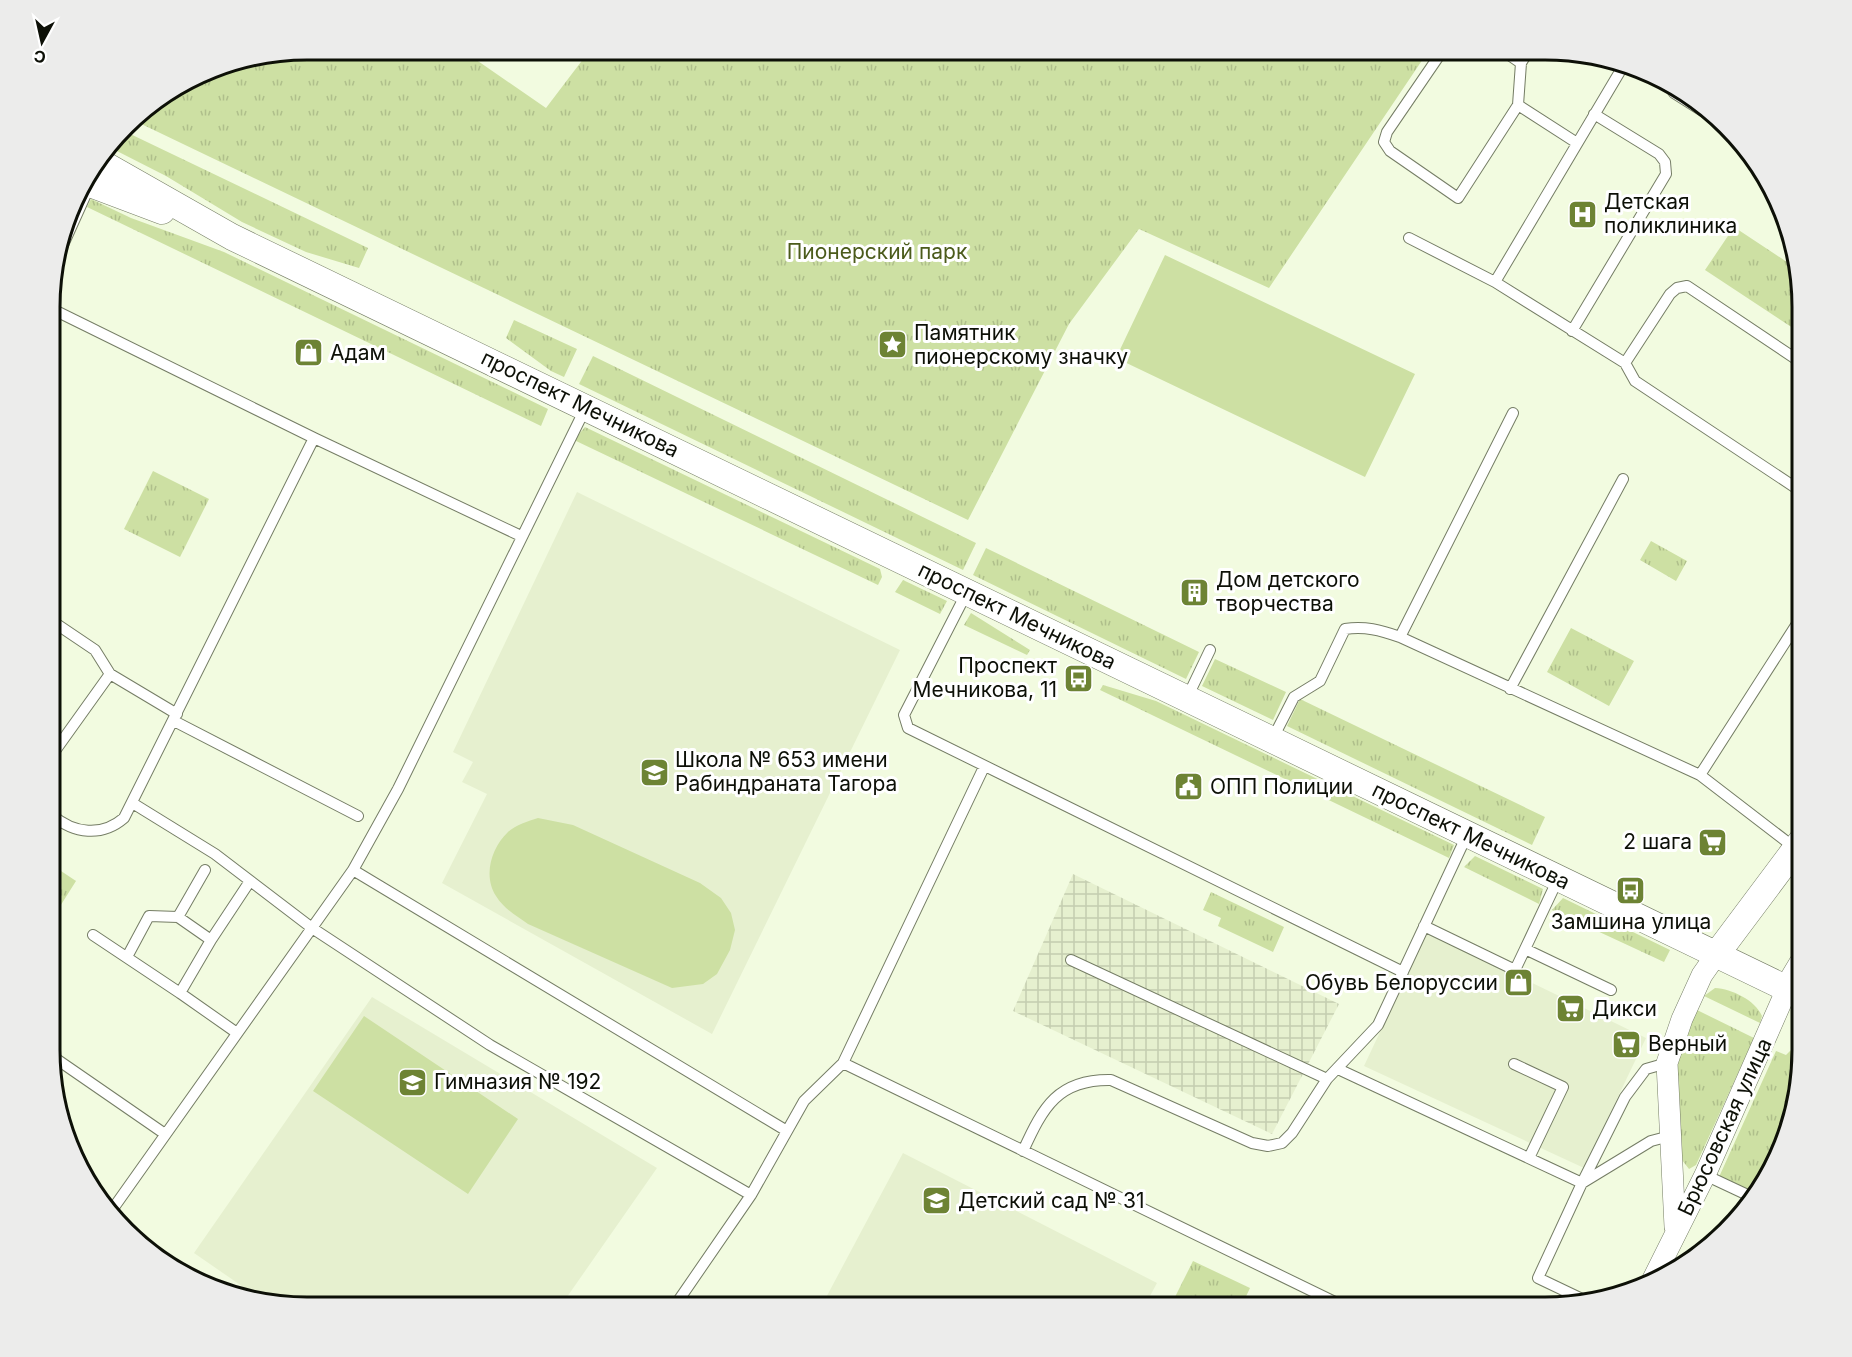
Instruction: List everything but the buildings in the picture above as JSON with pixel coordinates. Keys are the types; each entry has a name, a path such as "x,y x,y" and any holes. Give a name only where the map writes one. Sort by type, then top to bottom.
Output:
{"street":[{"name":"проспект Мечникова","path":"99,175 586,406 1792,992"},
{"path":"1716,955 1792,853"},
{"name":"Брюсовская улица","path":"1676,1231 1667,1063 1682,1019 1702,975 1716,955"},
{"name":"Брюсовская улица","path":"1658,1269 1792,999"}],"lane":[{"path":"1436,60 1387,132 1384,142 1390,151 1458,198 1518,105 1523,60"},
{"path":"1517,60 1521,63"},
{"path":"1495,282 1620,72"},
{"path":"1518,105 1577,143"},
{"path":"1572,331 1666,174 1665,162 1659,154 1594,114"},
{"path":"1409,238 1495,282 1625,363 1635,381 1792,485"},
{"path":"1625,363 1670,294 1677,288 1687,286 1792,356"},
{"path":"60,313 314,438 521,536"},
{"path":"115,1205 353,870 398,789 586,406"},
{"path":"1400,638 1514,413"},
{"path":"60,819 79,830 98,832 118,823 134,804 314,438"},
{"path":"1510,689 1623,479"},
{"path":"967,592 904,715 908,728 1403,972"},
{"path":"60,627 94,650 110,674 176,718 358,816"},
{"path":"1272,740 1294,697 1320,681 1345,629 1360,627 1378,629 1700,775 1792,839"},
{"path":"1700,775 1792,632"},
{"path":"1186,698 1210,650"},
{"path":"60,734 110,674"},
{"path":"681,1297 751,1195 804,1101 843,1063 984,767"},
{"path":"134,804 215,854 312,928 490,1045 751,1195"},
{"path":"1023,1150 1038,1117 1057,1095 1073,1085 1092,1080 1111,1080 1252,1143 1269,1146 1282,1143 1292,1133 1327,1079 1378,1026 1467,834"},
{"path":"178,917 205,870"},
{"path":"353,870 787,1131"},
{"path":"1424,926 1515,970 1558,879"},
{"path":"180,993 211,940 250,881"},
{"path":"127,957 149,916 178,917 211,940"},
{"path":"93,935 237,1033"},
{"path":"1525,949 1611,990"},
{"path":"1071,960 1327,1079"},
{"path":"61,1062 165,1134"},
{"path":"843,1063 1324,1297"},
{"path":"1574,1295 1538,1278 1625,1097 1646,1070 1667,1063"},
{"path":"1514,1064 1563,1087 1529,1158"},
{"path":"1338,1069 1582,1183"},
{"path":"1582,1183 1651,1141 1670,1136"},
{"path":"1705,1175 1745,1194"}],"shaded area":[{"name":"Школа № 653 имени Рабиндраната Тагора","path":"577,492 900,650 712,1034 442,883 487,794 462,782 473,762 453,752"},
{"path":"1073,874 1339,1004 1272,1134 1013,1011"},
{"path":"1427,932 1646,1038 1584,1168 1364,1066"},
{"name":"Гимназия № 192","path":"372,997 657,1168 567,1297 275,1295 247,1290 194,1253"},
{"name":"Детский сад № 31","path":"903,1153 1157,1283 1149,1297 826,1297"}],"green space":[{"name":"Пионерский парк","path":"307,60 476,60 546,108 582,60 1422,60 1269,288 1139,229 1069,324 968,520 141,124 184,93 228,73 275,62"},
{"path":"130,134 368,248 359,268 306,252 242,222 166,176 116,151"},
{"path":"91,199 131,218 224,252 548,409 541,426 87,207"},
{"path":"1734,227 1788,262 1792,327 1705,270"},
{"path":"1165,255 1415,374 1365,477 1116,358"},
{"path":"514,320 577,349 564,377 551,371 506,338"},
{"path":"593,356 976,543 963,570 579,384"},
{"path":"585,427 880,569 882,577 878,585 574,440"},
{"path":"153,471 209,499 180,557 124,529"},
{"path":"1651,541 1687,561 1676,581 1640,560"},
{"path":"986,548 1199,652 1186,679 973,575"},
{"path":"903,580 947,601 940,614 895,592"},
{"path":"971,613 1030,650 1027,655 964,625"},
{"path":"1571,628 1634,661 1609,706 1547,672"},
{"path":"1215,659 1286,692 1273,720 1202,686"},
{"path":"1103,685 1156,701 1454,845 1449,858 1100,690"},
{"path":"1300,699 1545,817 1532,845 1287,726"},
{"path":"538,818 573,825 700,883 721,898 731,913 735,930 730,950 717,974 703,984 672,988 528,924 507,908 499,901 492,888 490,871 493,854 508,832 518,825"},
{"path":"1475,856 1543,889 1539,904 1464,867"},
{"path":"60,870 76,881 60,906"},
{"path":"1211,892 1284,927 1273,952 1218,926 1221,918 1203,910"},
{"path":"1563,898 1670,950 1664,962 1552,910"},
{"path":"1715,988 1735,993 1749,1000 1762,1016 1760,1023 1704,996"},
{"path":"1697,1010 1754,1038 1696,1165 1689,1169 1682,1160 1674,1078 1678,1053"},
{"path":"364,1016 518,1119 468,1194 313,1091"},
{"path":"1792,1049 1790,1082 1784,1114 1766,1159 1748,1190 1719,1177 1776,1051 1786,1055"},
{"path":"1193,1261 1250,1288 1246,1297 1175,1297"}],"place":[{"name":"Детская поликлиника","path":"1583,214"},
{"name":"Памятник пионерскому значку","path":"893,345"},
{"name":"Адам","path":"309,353"},
{"name":"Дом детского творчества","path":"1195,592"},
{"name":"Проспект Мечникова, 11","path":"1078,678"},
{"name":"Школа № 653 имени Рабиндраната Тагора","path":"654,772"},
{"name":"ОПП Полиции","path":"1189,787"},
{"name":"2 шага","path":"1713,842"},
{"name":"Замшина улица","path":"1631,891"},
{"name":"Обувь Белоруссии","path":"1519,983"},
{"name":"Дикси","path":"1571,1009"},
{"name":"Верный","path":"1627,1044"},
{"name":"Гимназия № 192","path":"413,1082"},
{"name":"Детский сад № 31","path":"937,1201"}]}
